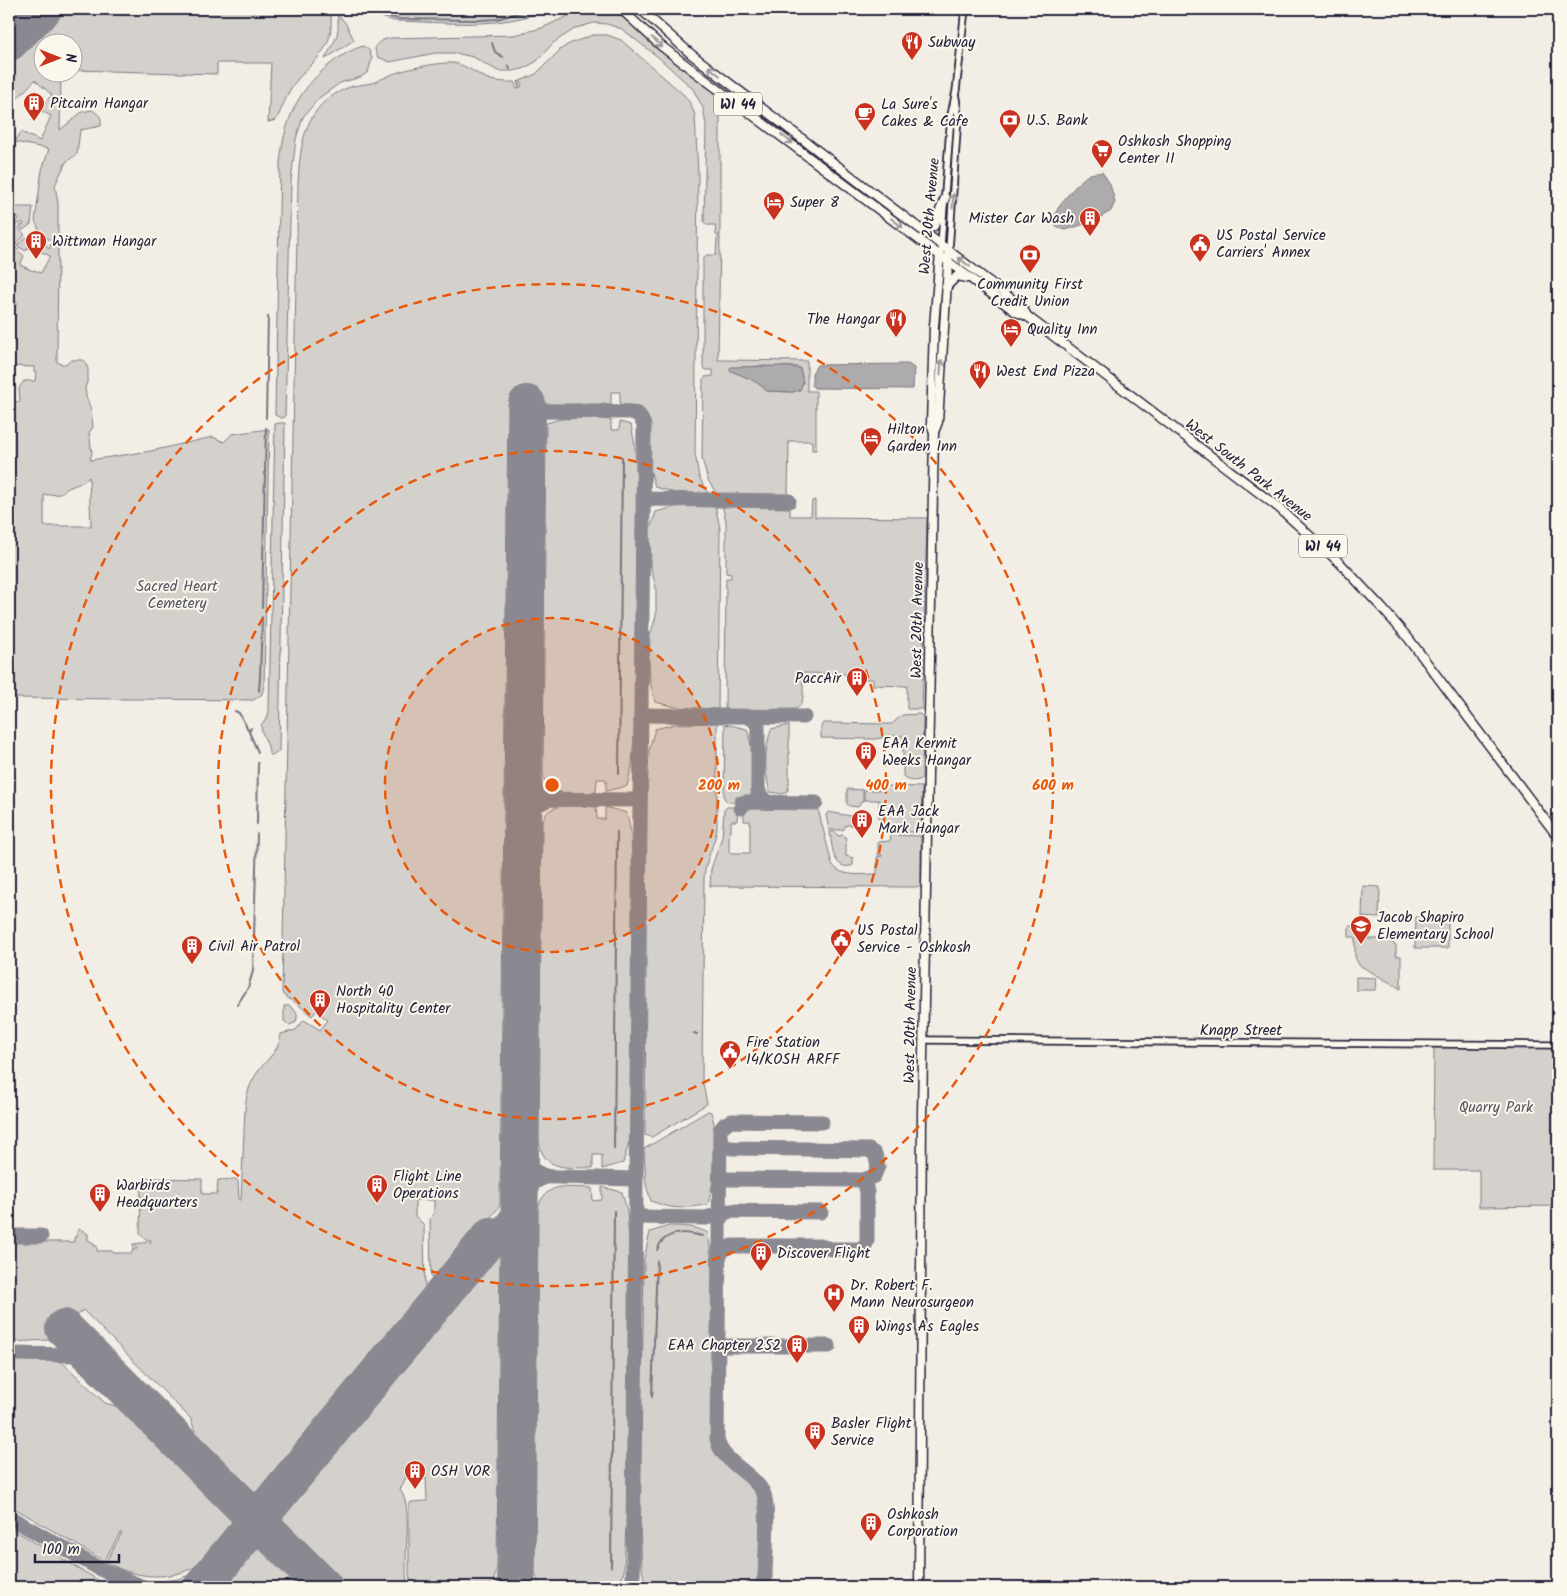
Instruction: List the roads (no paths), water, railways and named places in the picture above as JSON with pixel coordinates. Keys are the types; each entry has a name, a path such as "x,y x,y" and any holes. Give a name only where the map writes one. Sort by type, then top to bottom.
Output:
{"main road":[{"name":"West South Park Avenue","path":"621,9 660,45 1016,312 1027,316 1279,508 1340,564 1382,608 1408,639 1558,836"},
{"name":"West South Park Avenue","path":"640,9 691,54 1022,307 1027,316"},
{"path":"923,230 934,226 945,198"},
{"name":"West 20th Avenue","path":"934,432 931,424 933,364 941,244"},
{"name":"West 20th Avenue","path":"919,1587 924,1040 934,432 938,422 949,250"},
{"path":"946,287 957,276 970,278"}],"street":[{"name":"West 20th Avenue","path":"941,244 951,115 956,91 965,9"},
{"name":"West 20th Avenue","path":"949,250 958,116 956,91"},
{"name":"Knapp Street","path":"924,1040 1558,1045"}],"waterway":[{"path":"369,9 381,15 399,19 479,20 497,19 531,9"},
{"path":"492,43 495,52 503,57"},
{"path":"508,65 510,69"},
{"path":"266,418 268,316"},
{"path":"262,608 266,428"},
{"path":"619,774 622,457"},
{"path":"259,691 262,617"},
{"path":"235,711 239,713 249,731"},
{"path":"251,728 249,732 258,752"},
{"path":"257,824 258,763"},
{"path":"614,1149 617,832"},
{"path":"237,1005 248,988 253,971 257,834"},
{"path":"611,1567 614,1211"},
{"path":"657,1250 664,1239 675,1234 688,1233 702,1236"},
{"path":"652,1397 657,1261"}],"place":[{"name":"Subway","path":"912,61"},
{"name":"Pitcairn Hangar","path":"34,122"},
{"name":"La Sure's Cakes & Cafe","path":"865,132"},
{"name":"U.S. Bank","path":"1010,139"},
{"name":"Oshkosh Shopping Center II","path":"1102,169"},
{"name":"Super 8","path":"774,221"},
{"name":"Mister Car Wash","path":"1090,237"},
{"name":"Wittman Hangar","path":"36,260"},
{"name":"US Postal Service Carriers' Annex","path":"1200,263"},
{"name":"Community First Credit Union","path":"1030,274"},
{"name":"The Hangar","path":"896,338"},
{"name":"Quality Inn","path":"1011,348"},
{"name":"West End Pizza","path":"980,390"},
{"name":"Hilton Garden Inn","path":"871,457"},
{"name":"PaccAir","path":"857,697"},
{"name":"EAA Kermit Weeks Hangar","path":"866,771"},
{"name":"EAA Jack Mark Hangar","path":"862,839"},
{"name":"Jacob Shapiro Elementary School","path":"1361,945"},
{"name":"US Postal Service - Oshkosh","path":"841,958"},
{"name":"Civil Air Patrol","path":"192,965"},
{"name":"North 40 Hospitality Center","path":"320,1019"},
{"name":"Fire Station 14/KOSH ARFF","path":"730,1070"},
{"name":"Flight Line Operations","path":"377,1204"},
{"name":"Warbirds Headquarters","path":"100,1213"},
{"name":"Discover Flight","path":"761,1272"},
{"name":"Dr. Robert F. Mann Neurosurgeon","path":"834,1313"},
{"name":"Wings As Eagles","path":"859,1345"},
{"name":"EAA Chapter 252","path":"797,1364"},
{"name":"Basler Flight Service","path":"815,1451"},
{"name":"OSH VOR","path":"415,1490"},
{"name":"Oshkosh Corporation","path":"871,1542"}],"park label":[{"name":"Sacred Heart Cemetery","path":"177,594"},
{"name":"Quarry Park","path":"1496,1107"}]}
